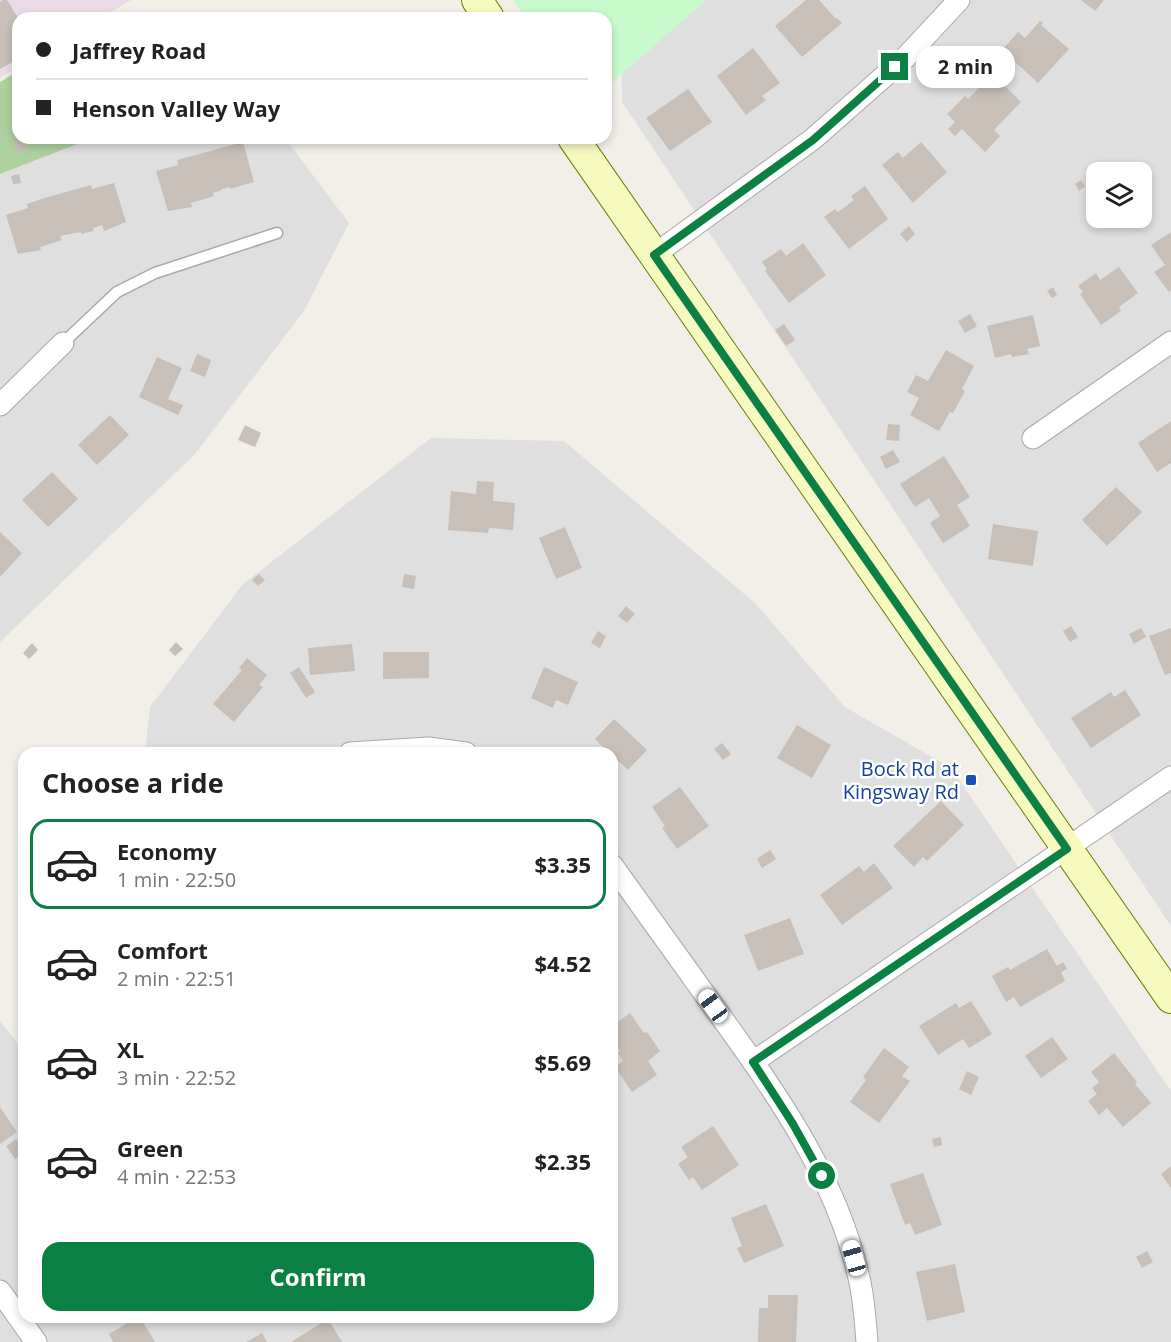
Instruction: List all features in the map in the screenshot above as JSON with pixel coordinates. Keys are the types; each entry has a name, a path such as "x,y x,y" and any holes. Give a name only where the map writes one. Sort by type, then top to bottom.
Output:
{"main road":[{"path":"577,144 1171,998"}],"street":[{"path":"654,255 813,140 905,58 958,0"},
{"path":"1034,438 1171,342"},
{"path":"0,405 63,343"},
{"path":"753,1062 1171,777"},
{"path":"618,874 753,1062 803,1140 831,1195 849,1243 864,1306 867,1342"},
{"path":"0,1291 18,1316"},
{"path":"23,1323 36,1342"}],"lane":[{"path":"63,343 117,292 154,273 277,233"}],"shaded area":[{"path":"0,0 131,0 111,12 12,12 12,71 0,78"},
{"path":"650,0 1171,0 1171,926 622,102 621,31"},
{"path":"78,144 290,144 349,223 304,311 195,454 0,642 0,174"},
{"path":"431,438 564,441 756,604 845,707 951,768 1171,1091 1171,1342 0,1342 0,1021 18,1044 18,1323 618,1323 618,747 146,747 150,707 243,584"}],"green space":[{"path":"513,0 706,0 612,83 612,12 521,12"},
{"path":"12,75 12,144 78,144 0,174 0,82"}],"building":[{"path":"7,0 14,12 12,12 12,62 0,69 0,2"},
{"path":"806,0 819,0 842,23 802,57 775,26"},
{"path":"1081,0 1104,0 1095,11"},
{"path":"1040,21 1043,23 1041,25 1069,49 1038,83 1002,50 1018,32 1025,38"},
{"path":"753,48 780,83 762,96 766,100 746,115 717,76"},
{"path":"993,74 1021,102 994,130 1000,136 985,152 962,129 955,136 948,129 955,122 947,114 965,96 968,99"},
{"path":"688,89 712,122 670,151 646,118"},
{"path":"921,142 947,172 913,203 882,165 898,152 903,158"},
{"path":"13,144 27,144 29,150 16,153"},
{"path":"236,144 244,144 254,182 222,189 213,193 214,196 191,203 192,207 168,211 156,171 178,165 177,160"},
{"path":"19,174 21,183 13,184 11,176"},
{"path":"1081,180 1085,186 1079,191 1075,184"},
{"path":"114,183 126,222 104,231 102,225 93,228 94,231 60,236 62,240 40,247 41,250 18,254 6,215 28,208 27,204 48,197 91,185 92,189"},
{"path":"865,186 888,219 849,249 824,217 835,209 838,212 854,200 851,196"},
{"path":"909,226 915,234 907,242 900,234"},
{"path":"1171,232 1171,290 1169,292 1154,272 1165,265 1151,245"},
{"path":"803,243 826,275 789,303 765,271 767,269 762,262 781,249 786,256"},
{"path":"1119,267 1138,293 1119,307 1121,311 1101,325 1080,294 1083,292 1078,286 1096,273 1100,280"},
{"path":"1053,287 1057,295 1052,298 1047,291"},
{"path":"970,314 977,326 965,333 958,321"},
{"path":"1033,315 1040,346 1027,349 1029,354 1012,357 1011,354 995,358 987,326"},
{"path":"784,324 795,340 786,346 775,330"},
{"path":"946,350 974,366 962,389 965,391 953,413 950,412 939,431 910,415 919,398 907,392 916,375 928,381"},
{"path":"197,354 211,360 205,377 190,371"},
{"path":"157,357 182,368 168,399 183,405 178,415 139,397"},
{"path":"110,415 129,435 97,465 78,445"},
{"path":"1171,421 1171,463 1157,472 1138,443"},
{"path":"888,424 900,425 899,441 886,440"},
{"path":"245,425 261,433 255,447 238,440"},
{"path":"893,450 900,462 886,469 880,457"},
{"path":"944,456 970,497 957,505 970,526 943,543 930,523 940,516 929,498 915,507 900,484"},
{"path":"52,472 78,499 48,527 22,500"},
{"path":"477,481 494,482 493,501 515,503 513,530 489,528 488,533 448,530 451,491 476,494"},
{"path":"1116,487 1142,512 1107,546 1082,520"},
{"path":"993,524 1038,531 1033,566 988,559"},
{"path":"565,527 582,568 556,579 539,538"},
{"path":"0,532 22,553 0,577"},
{"path":"259,574 265,580 258,586 252,580"},
{"path":"404,574 416,576 414,589 402,587"},
{"path":"626,606 635,614 627,623 618,616"},
{"path":"1071,626 1078,637 1070,642 1063,631"},
{"path":"1141,628 1146,637 1134,644 1129,634"},
{"path":"1171,628 1171,673 1165,675 1149,636"},
{"path":"598,631 606,636 600,648 591,643"},
{"path":"176,642 183,649 175,656 169,650"},
{"path":"32,643 38,650 29,659 23,653"},
{"path":"352,644 355,671 310,675 308,648"},
{"path":"383,652 429,652 429,678 383,679"},
{"path":"247,658 267,675 259,685 263,687 234,722 213,704 242,670 239,668"},
{"path":"299,667 315,692 306,698 290,673"},
{"path":"544,667 578,682 568,705 556,700 553,708 531,698"},
{"path":"1125,690 1141,715 1091,748 1071,718 1111,692 1114,697"},
{"path":"614,719 647,750 628,770 618,761 618,747 603,747 595,739"},
{"path":"797,725 831,745 812,778 777,758"},
{"path":"722,743 731,754 723,760 714,749"},
{"path":"680,787 709,826 677,849 662,828 665,826 652,807"},
{"path":"941,801 964,825 927,861 923,857 914,867 893,846"},
{"path":"770,850 776,859 762,868 757,859"},
{"path":"874,863 893,888 842,925 820,895 859,866 864,872"},
{"path":"790,918 804,954 758,971 744,935"},
{"path":"1047,949 1057,966 1063,962 1067,969 1061,972 1065,981 1020,1007 1014,997 1006,1002 992,976 1008,967 1010,970"},
{"path":"971,1001 992,1034 969,1048 963,1039 938,1055 919,1026 956,1003 959,1008"},
{"path":"630,1013 660,1051 648,1061 657,1075 632,1092 618,1071 618,1065 623,1061 618,1053 620,1051 618,1022"},
{"path":"1052,1037 1068,1059 1041,1078 1025,1056"},
{"path":"884,1048 909,1067 902,1076 910,1081 879,1123 850,1102 866,1080 863,1077"},
{"path":"1114,1053 1151,1103 1123,1127 1107,1108 1099,1115 1088,1101 1097,1094 1092,1088 1099,1082 1091,1072"},
{"path":"967,1071 979,1077 971,1095 959,1089"},
{"path":"0,1107 17,1132 0,1144"},
{"path":"713,1126 739,1165 702,1190 693,1177 689,1180 678,1164 688,1157 681,1147"},
{"path":"941,1137 942,1145 934,1147 932,1139"},
{"path":"16,1139 18,1157 15,1159 6,1146"},
{"path":"1171,1166 1171,1188 1161,1174"},
{"path":"923,1173 942,1225 915,1235 910,1223 905,1225 890,1184"},
{"path":"766,1204 784,1246 744,1263 737,1248 742,1246 731,1218"},
{"path":"1147,1251 1153,1262 1142,1268 1136,1257"},
{"path":"955,1264 965,1312 927,1321 916,1272"},
{"path":"768,1295 798,1295 796,1342 758,1342 759,1308 768,1308"},
{"path":"127,1323 144,1323 155,1342 113,1342 109,1334"},
{"path":"322,1323 330,1323 342,1342 291,1342"},
{"path":"262,1333 267,1342 246,1342"}],"place":[{"name":"Bock Rd at Kingsway Rd","path":"971,780"}],"route":[{"path":"822,1176 793,1124 753,1062 1067,849 654,255 813,140 895,67"}]}
